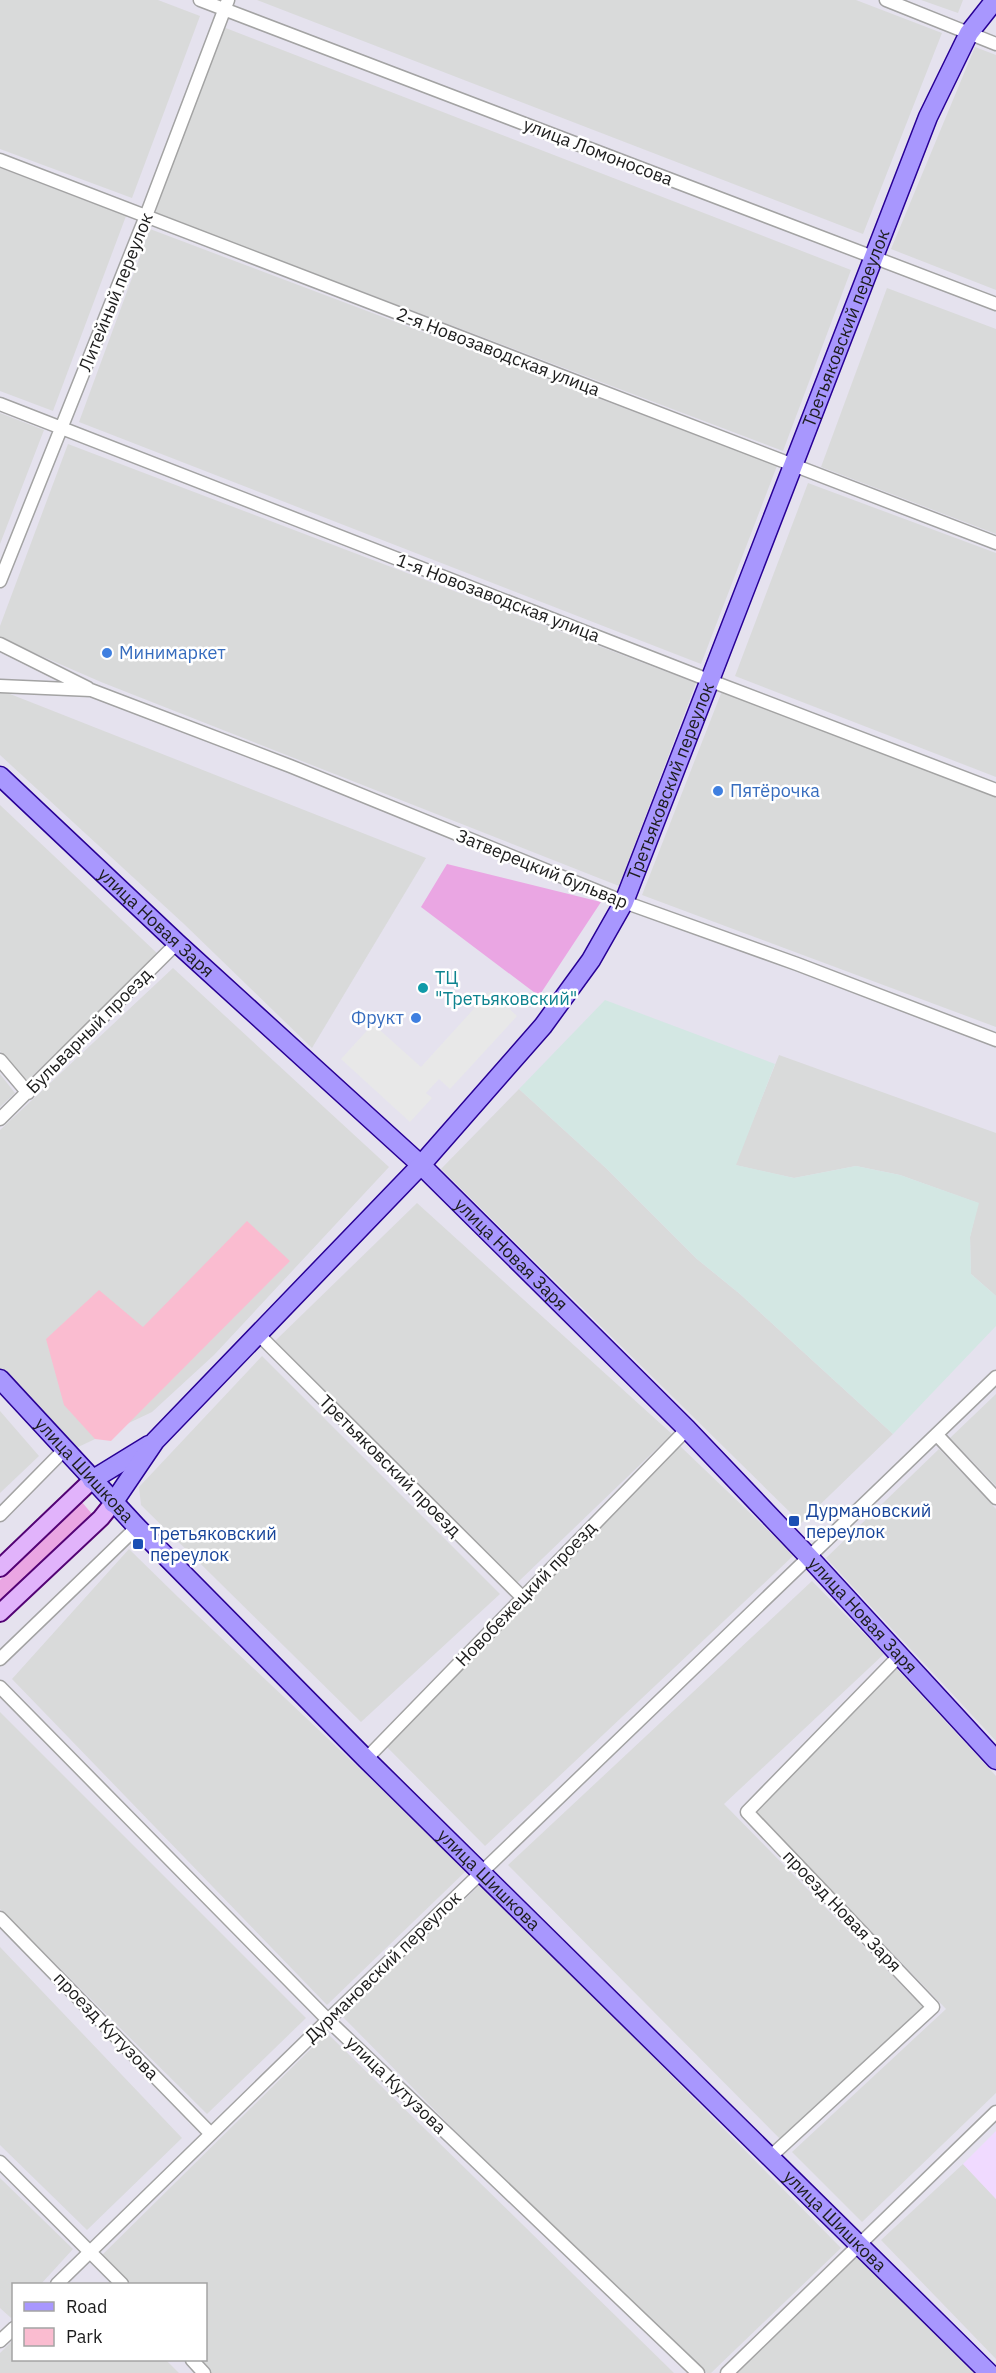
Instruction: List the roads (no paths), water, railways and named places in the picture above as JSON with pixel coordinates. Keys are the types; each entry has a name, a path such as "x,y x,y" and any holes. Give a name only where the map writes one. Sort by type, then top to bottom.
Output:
{"main road":[{"name":"Третьяковский переулок","path":"0,1613 101,1518 155,1441 421,1165 552,1014 591,960 624,902 928,117 969,33 995,0"},
{"name":"улица Новая Заря","path":"0,776 177,943 421,1165 687,1429 996,1760"},
{"name":"улица Шишкова","path":"0,1380 113,1503 366,1759 988,2373"},
{"name":"Третьяковский переулок","path":"0,1568 92,1480 155,1441"}],"street":[{"name":"улица Ломоносова","path":"200,0 226,5 996,304"},
{"path":"886,0 996,44"},
{"name":"Литейный переулок","path":"0,582 146,216 226,5"},
{"name":"2-я Новозаводская улица","path":"0,160 996,543"},
{"name":"1-я Новозаводская улица","path":"0,404 996,790"},
{"name":"Затверецкий бульвар","path":"0,644 91,690 290,766 624,902 797,964 996,1040"},
{"name":"Затверецкий бульвар","path":"0,686 91,690"},
{"name":"Бульварный проезд","path":"0,1119 177,943"},
{"path":"0,1060 28,1093"},
{"name":"Третьяковский проезд","path":"258,1334 523,1598"},
{"name":"Дурмановский переулок","path":"58,2283 808,1556 996,1377"},
{"name":"Новобежецкий проезд","path":"366,1759 687,1429"},
{"path":"937,1435 996,1498"},
{"path":"0,1515 64,1450"},
{"path":"0,1659 137,1527"},
{"name":"проезд Новая Заря","path":"769,2158 933,2007 747,1812 900,1655"},
{"name":"улица Кутузова","path":"0,1687 328,2020 698,2373"},
{"name":"проезд Кутузова","path":"0,1918 211,2134"},
{"path":"727,2373 996,2112"},
{"path":"0,2162 121,2283"},
{"path":"0,2322 12,2330 0,2341"},
{"path":"193,2361 204,2373"}],"place":[{"name":"Минимаркет","path":"107,653"},
{"name":"Пятёрочка","path":"718,791"},
{"name":"ТЦ \"Третьяковский\"","path":"423,988"},
{"name":"Фрукт","path":"416,1018"},
{"name":"Дурмановский переулок","path":"794,1521"},
{"name":"Третьяковский переулок","path":"138,1544"}]}
